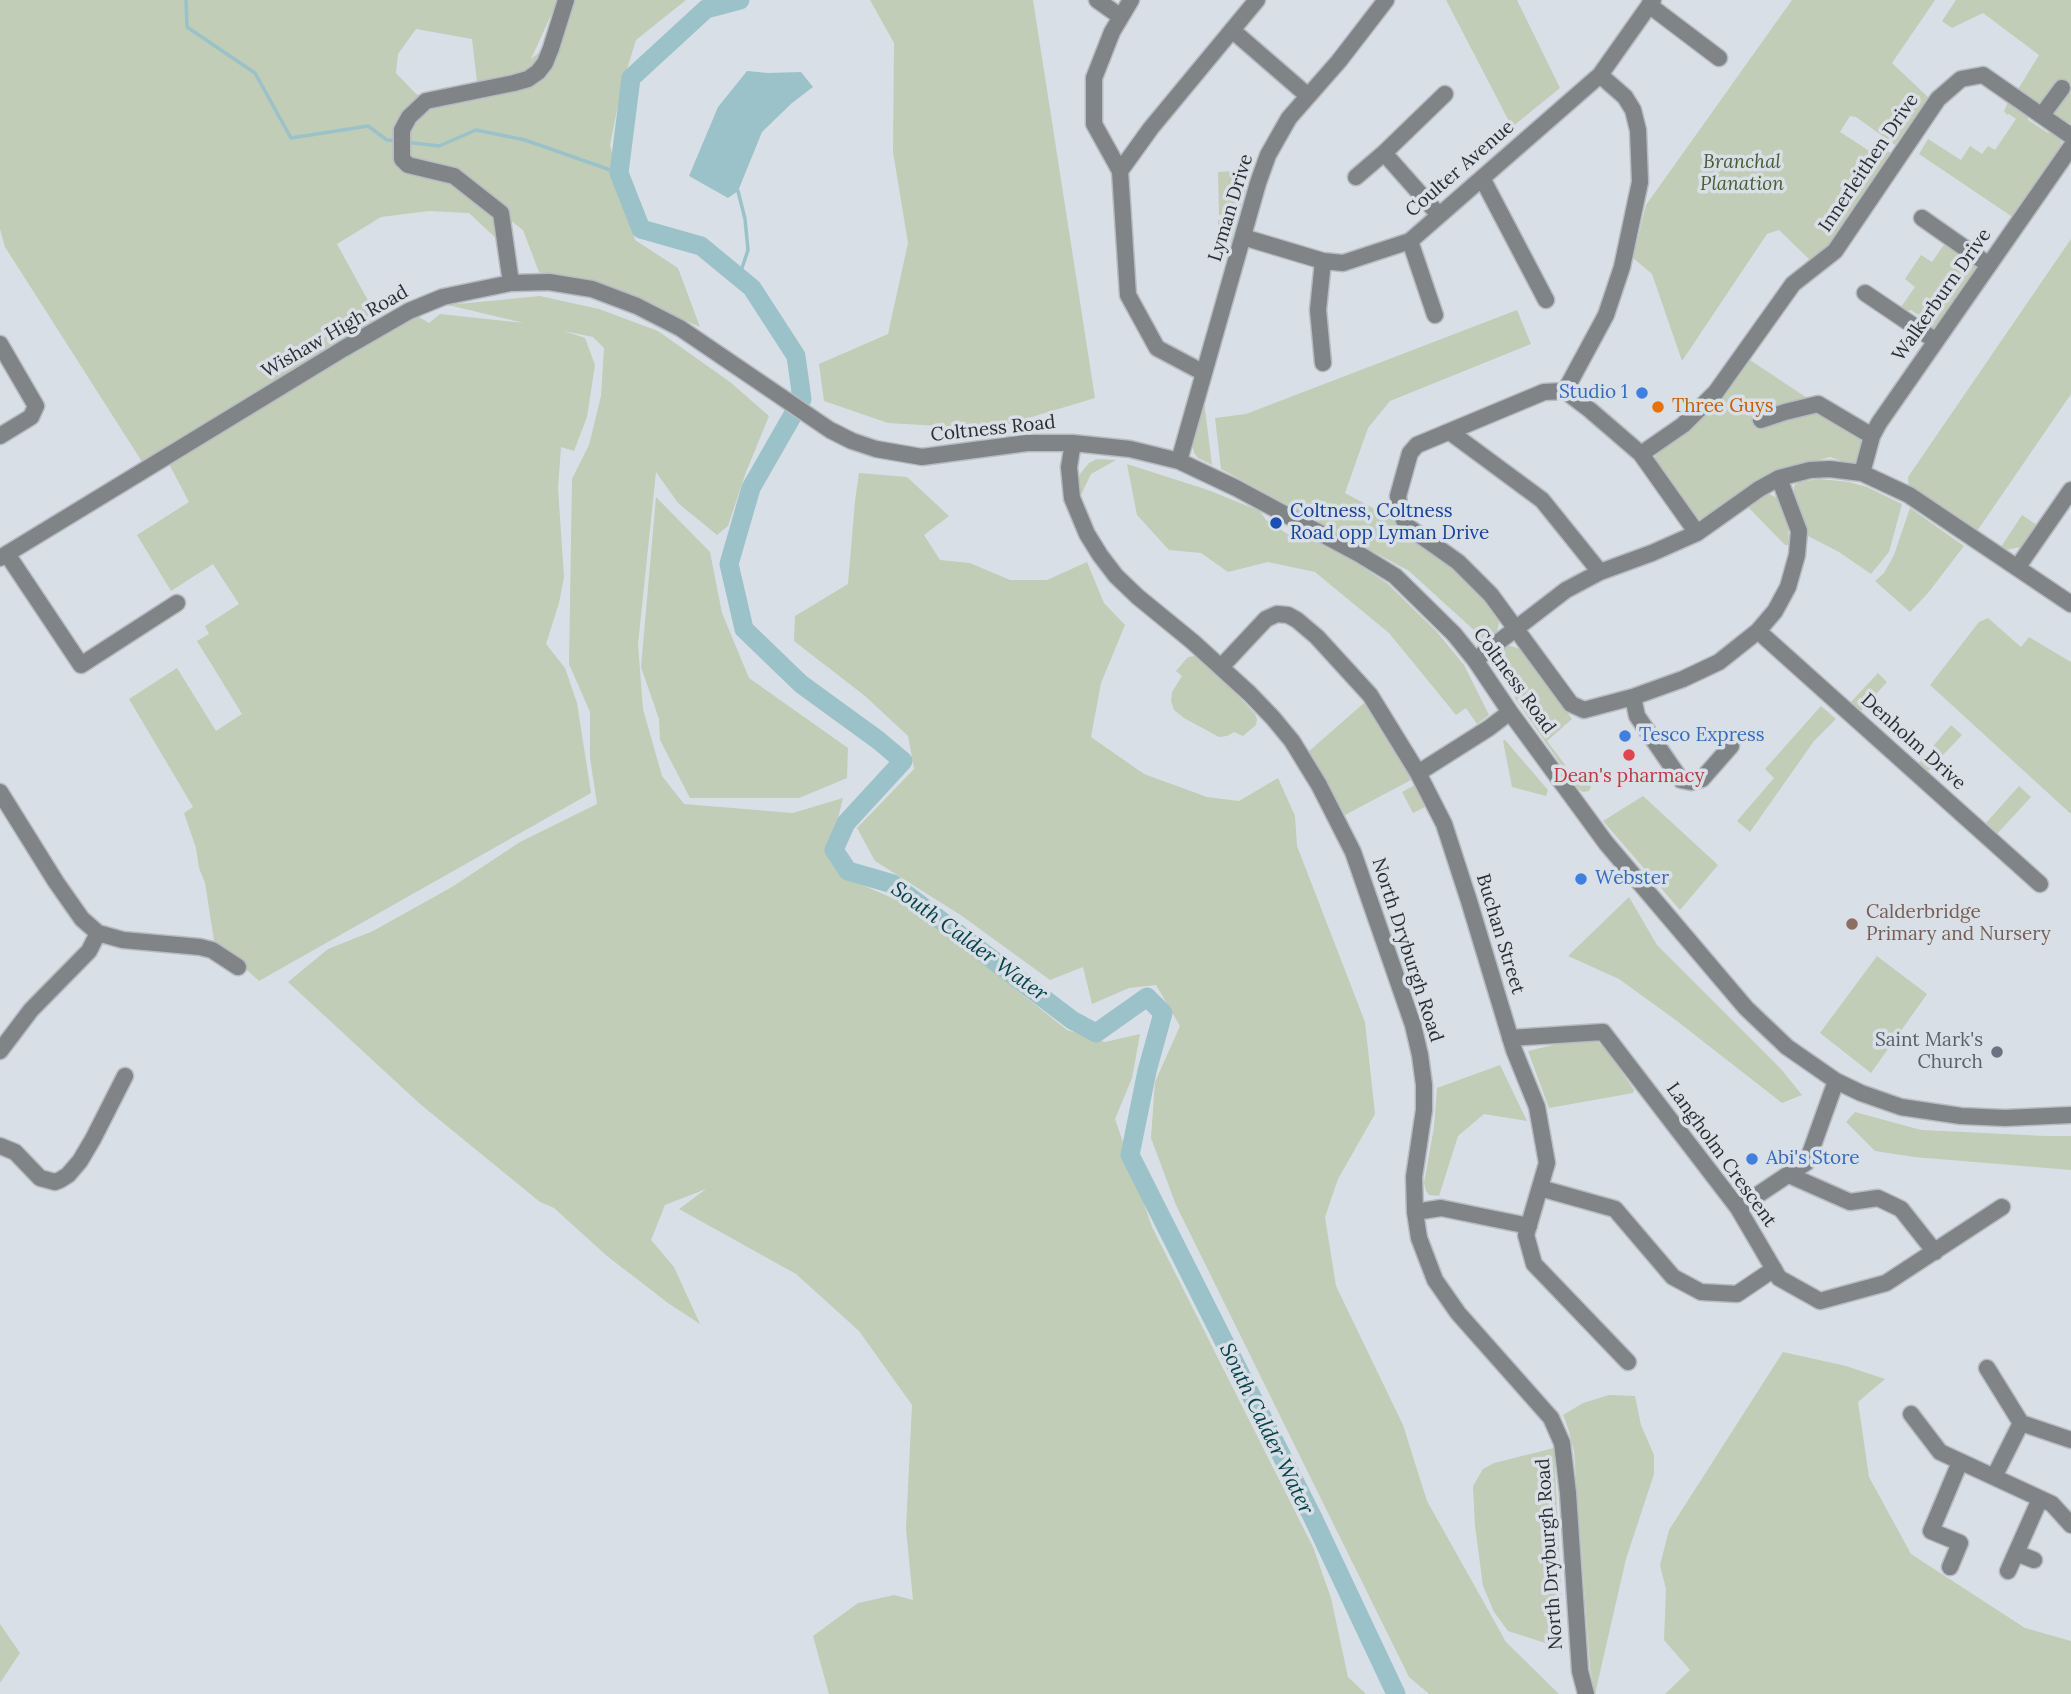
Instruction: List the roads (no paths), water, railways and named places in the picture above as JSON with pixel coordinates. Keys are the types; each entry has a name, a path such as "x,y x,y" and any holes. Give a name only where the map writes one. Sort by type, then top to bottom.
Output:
{"street":[{"path":"511,283 501,213 454,176 408,165 402,159 402,141 409,117 426,101 514,83 528,79 538,72 551,48 566,0"},
{"path":"1097,0 1121,17"},
{"path":"1131,0 1112,32 1094,78 1094,124 1120,171 1128,295 1157,348 1204,373"},
{"path":"1120,171 1151,128 1257,0"},
{"name":"Lyman Drive","path":"1179,461 1268,155 1289,118 1339,61 1386,0"},
{"path":"1651,3 1719,58"},
{"name":"Coulter Avenue","path":"1243,237 1323,261 1343,263 1409,241 1600,75 1651,3"},
{"path":"1232,30 1307,95"},
{"path":"1565,391 1606,315 1622,267 1640,182 1638,130 1633,110 1625,97 1600,75"},
{"name":"Innerleithen Drive","path":"1640,454 1683,425 1716,392 1793,284 1835,251 1938,99 1961,79 1983,75 2071,135"},
{"path":"2042,116 2062,88"},
{"path":"1356,177 1445,94"},
{"name":"Walkerburn Drive","path":"1862,473 1872,436 1879,423 2071,146"},
{"path":"1384,153 1439,215"},
{"path":"1482,178 1546,300"},
{"path":"1922,218 1989,265"},
{"path":"1409,241 1435,315"},
{"path":"1323,261 1318,310 1323,363"},
{"name":"Wishaw High Road","path":"4,556 408,311 443,297 511,283 549,282 592,289 637,306 680,328 787,401"},
{"path":"1866,293 1936,341"},
{"path":"0,344 36,406 31,417 0,436"},
{"path":"1697,533 1640,454 1565,391 1544,392 1417,445 1410,453 1398,496 1400,512 1407,526 1458,562 1483,587 1571,704 1584,710 1633,697 1719,662 1758,631 1788,587 1797,555 1799,531 1779,478"},
{"name":"Coltness Road","path":"787,401 852,441 876,449 922,457 1027,443 1073,443 1130,449 1179,461 1236,488 1359,554 1395,576 1454,634 1606,843 1746,1008 1787,1047 1836,1081 1901,1107 1961,1116 2005,1118 2071,1115"},
{"path":"1760,420 1818,404 1872,436"},
{"path":"1450,432 1542,500 1600,572"},
{"name":"North Dryburgh Road","path":"1073,443 1069,467 1072,499 1087,534 1100,555 1116,576 1138,597 1250,694 1292,741 1319,785 1353,852 1413,1025 1420,1055 1424,1110 1414,1177 1419,1238 1435,1280 1458,1313 1551,1418 1562,1443 1580,1671 1586,1694"},
{"path":"1475,660 1566,590 1600,572 1653,553 1697,533 1759,489 1779,478 1810,470 1830,469 1862,473 1909,495 2071,604"},
{"path":"2017,568 2071,490"},
{"path":"4,556 81,665 177,603"},
{"name":"Buchan Street","path":"1220,667 1266,619 1277,614 1288,615 1317,637 1370,695 1418,773 1444,824 1510,1038 1538,1112 1547,1163 1527,1235 1534,1264 1628,1362"},
{"name":"Denholm Drive","path":"1758,631 2040,884"},
{"path":"1633,697 1637,716 1681,780 1691,782 1702,779 1731,746"},
{"path":"1418,773 1510,712"},
{"path":"0,792 82,919 98,933 123,940 200,947 212,950 238,967"},
{"path":"0,1051 31,1010 89,951 98,933"},
{"name":"Langholm Crescent","path":"1510,1038 1603,1032 1738,1208 1779,1278 1820,1301 1886,1283 2002,1207"},
{"path":"0,1146 15,1152 40,1178 55,1182 60,1180 80,1161 125,1076"},
{"path":"1738,1208 1807,1162 1836,1081"},
{"path":"1789,1175 1850,1202 1878,1198 1901,1209 1935,1252"},
{"path":"1540,1188 1615,1209 1673,1277 1701,1292 1737,1294 1774,1269"},
{"path":"1415,1212 1441,1208 1529,1226"},
{"path":"1987,1368 2021,1423 2071,1440"},
{"path":"1911,1414 1940,1452 2052,1504 2071,1525"},
{"path":"1994,1477 2021,1423"},
{"path":"1950,1567 1960,1543 1931,1531 1960,1462"},
{"path":"2008,1571 2040,1499"},
{"path":"2016,1553 2034,1560"}],"water":[{"path":"747,71 801,72 813,87 762,132 738,191 728,198 689,176 718,107"}],"waterway":[{"path":"186,0 187,27 255,73 291,138 368,126 387,140 398,141"},
{"name":"South Calder Water","path":"740,0 706,9 631,78 619,173 641,229 701,246 752,288 796,356 802,399 751,488 729,564 744,629 801,684 903,761 846,823 834,850 848,871 893,884 1072,1020 1096,1033 1147,997 1163,1013 1147,1071 1130,1155 1313,1518 1396,1694"},
{"path":"405,142 439,146 476,130 525,140 619,173"},
{"path":"738,191 745,219 748,250 739,277"}],"place":[{"name":"Studio 1","path":"1642,393"},
{"name":"Three Guys","path":"1658,407"},
{"name":"Coltness, Coltness Road opp Lyman Drive","path":"1276,523"},
{"name":"Tesco Express","path":"1625,736"},
{"name":"Dean's pharmacy","path":"1629,755"},
{"name":"Webster","path":"1581,879"},
{"name":"Calderbridge Primary and Nursery","path":"1852,924"},
{"name":"Saint Mark's Church","path":"1997,1052"},
{"name":"Abi's Store","path":"1752,1159"}],"park label":[{"name":"Branchal Planation","path":"1742,174"}]}
